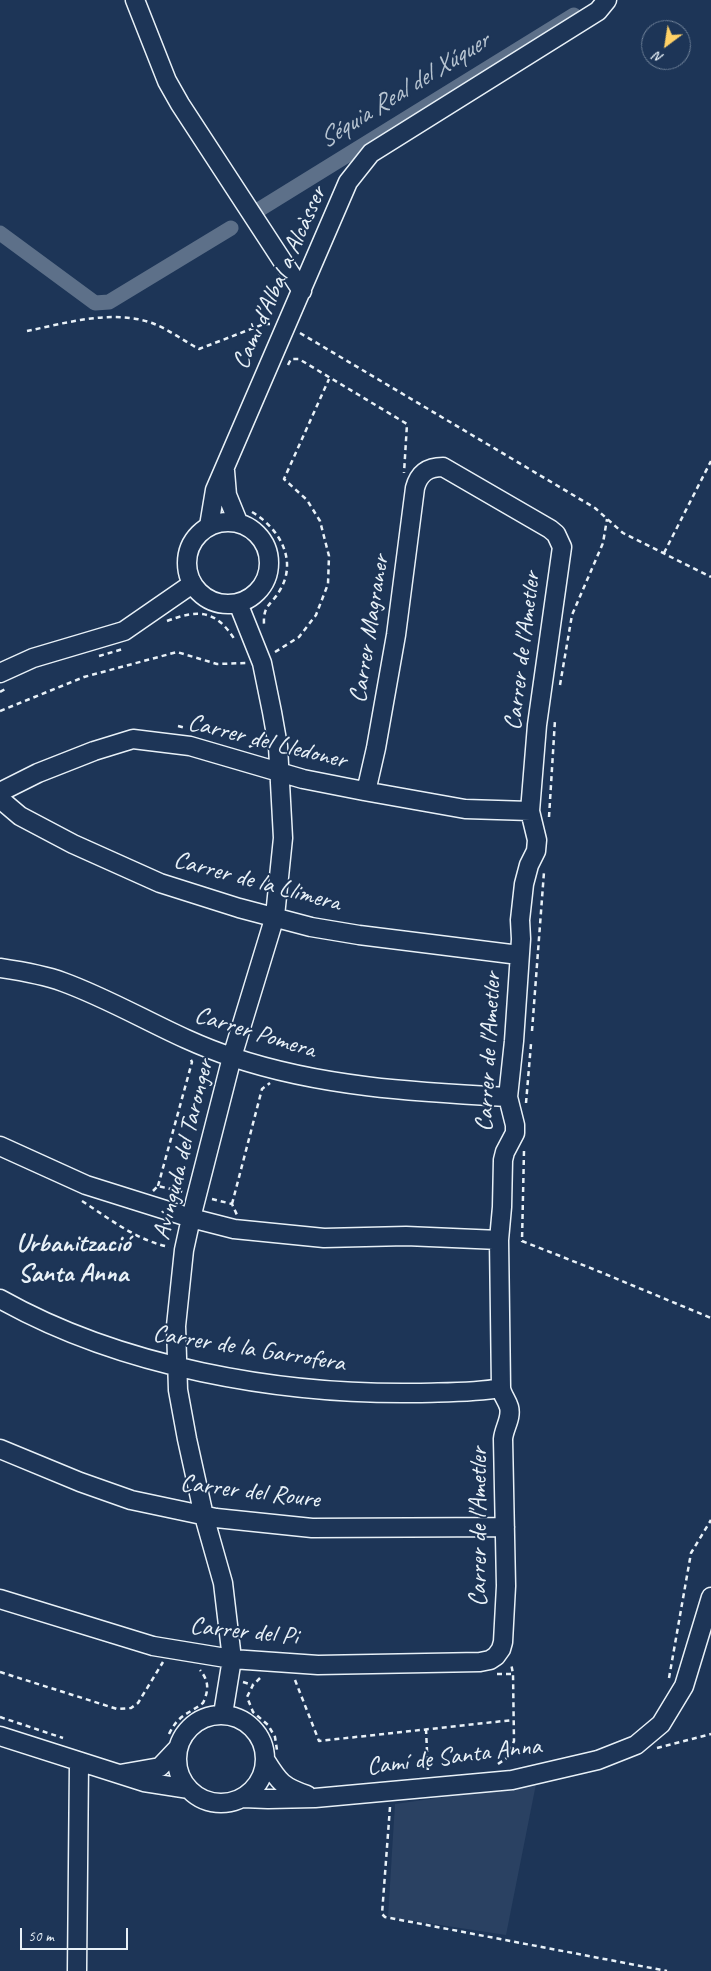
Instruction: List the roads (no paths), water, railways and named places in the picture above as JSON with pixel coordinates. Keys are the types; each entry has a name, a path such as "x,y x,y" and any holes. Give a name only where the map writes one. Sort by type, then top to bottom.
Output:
{"street":[{"path":"135,0 167,81 180,104 302,290"},
{"name":"Camí d'Albal a Alcàsser","path":"242,516 227,495 225,466 348,182 371,153 598,11 606,0"},
{"path":"209,526 215,490 225,466"},
{"name":"Carrer Magraner","path":"364,791 376,748 396,635 418,481 435,467 450,470 556,534"},
{"path":"242,516 261,538 268,550 270,563 267,576 261,589 251,598 238,604 212,601 200,594 192,584 187,572 186,558 190,545 198,534 209,526 242,516"},
{"name":"Carrer de l'Ametler","path":"490,1660 501,1649 503,1642 506,1586 503,1439 510,1416 510,1408 501,1388 499,1240 503,1160 515,1133 515,1125 508,1097 521,939 520,920 524,884 536,852 537,840 530,812 537,725 562,547 556,534"},
{"path":"4,680 33,658 124,631 192,584"},
{"name":"Avinguda del Taronger","path":"222,1714 232,1659 223,1583 204,1516 178,1390 176,1326 184,1250 191,1218 232,1057 276,916 283,838 280,771 272,712 262,663 238,604"},
{"name":"Carrer del Lledoner","path":"0,792 38,773 94,751 133,739 190,746 280,771 303,780 465,809 530,812"},
{"name":"Carrer de la Llimera","path":"0,799 20,816 73,844 160,883 239,908 311,926 359,935 519,955"},
{"name":"Carrer Pomera","path":"0,968 62,981 126,1009 190,1042 276,1070 328,1081 406,1091 508,1097"},
{"path":"0,1146 86,1186 234,1229 324,1238 406,1236 499,1240"},
{"name":"Carrer de la Garrofera","path":"0,1299 32,1316 139,1357 178,1367 277,1385 368,1394 479,1392 501,1388"},
{"name":"Carrer del Roure","path":"0,1449 80,1482 132,1500 204,1516 312,1528 505,1526"},
{"name":"Camí de Santa Anna","path":"243,1798 315,1798 512,1780 598,1760 636,1745 661,1724 684,1686 711,1597"},
{"name":"Carrer del Pi","path":"0,1599 153,1646 232,1659 318,1665 480,1662 490,1660"},
{"path":"117,1774 160,1766 173,1743 194,1723 208,1716 222,1714 236,1717 249,1724 258,1734 272,1760 254,1788 243,1798 229,1802 215,1802 201,1798 189,1789 181,1777 173,1743"},
{"path":"0,1736 79,1763 144,1782 189,1789"},
{"name":"Camí de Santa Anna","path":"272,1760 277,1779 290,1790 315,1798"},
{"path":"77,1971 79,1763"}],"waterway":[{"name":"Séquia Real del Xúquer","path":"260,209 574,15"},
{"name":"Séquia Real del Xúquer","path":"0,233 95,303 109,302 231,228"}],"district":[{"name":"Urbanització Santa Anna","path":"73,1259"}]}
